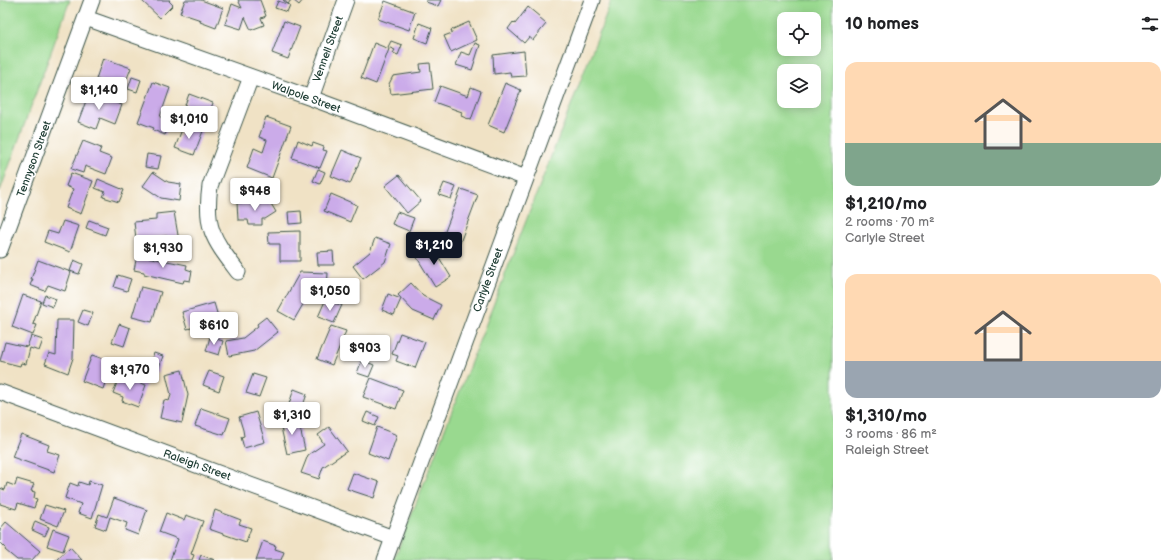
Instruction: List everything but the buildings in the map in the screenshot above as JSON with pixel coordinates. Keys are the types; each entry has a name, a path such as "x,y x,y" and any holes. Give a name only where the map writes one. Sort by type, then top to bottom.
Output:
{"street":[{"name":"Tennyson Street","path":"0,250 92,0"},
{"name":"Vennell Street","path":"311,98 346,0"},
{"name":"Carlyle Street","path":"385,560 592,0"},
{"name":"Walpole Street","path":"86,18 311,98 526,178"},
{"path":"238,272 216,242 208,216 208,201 210,186 251,77"},
{"name":"Raleigh Street","path":"0,392 393,538"}],"green space":[{"path":"0,0 70,0 0,191"},
{"path":"612,0 833,0 833,560 394,560"}]}
